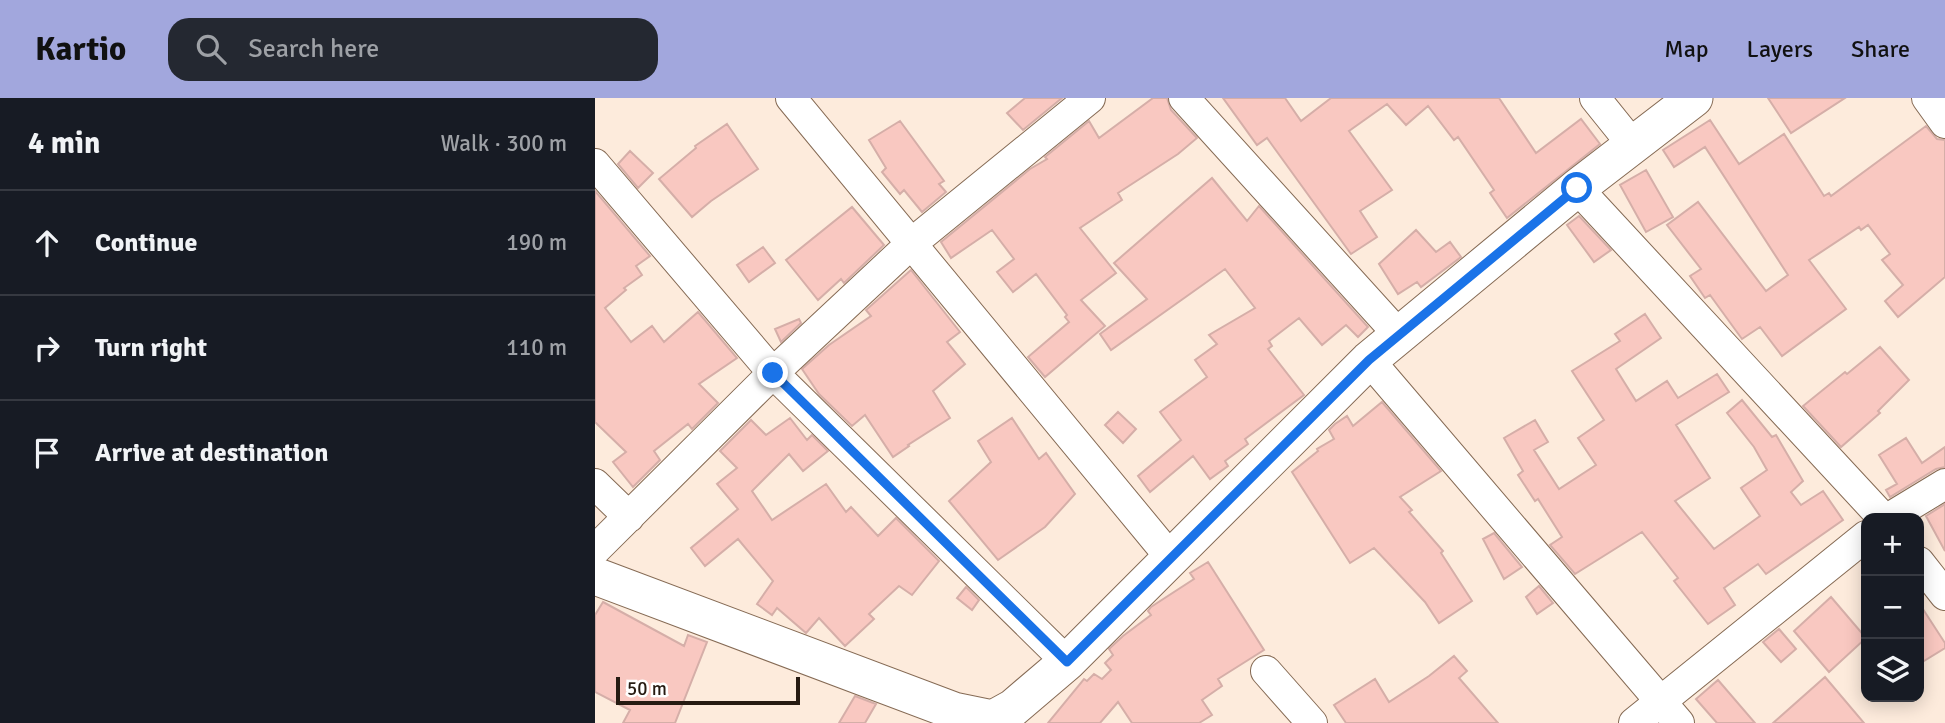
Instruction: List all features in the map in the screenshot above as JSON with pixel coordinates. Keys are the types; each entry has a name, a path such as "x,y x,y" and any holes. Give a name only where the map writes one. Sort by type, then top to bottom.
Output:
{"street":[{"path":"791,98 1171,558"},
{"path":"595,550 773,373 912,243 1090,98"},
{"path":"1184,98 1399,335"},
{"path":"1595,98 1632,144"},
{"path":"595,576 951,717 997,721 1067,662 1369,360 1577,188 1694,98"},
{"path":"1927,98 1945,122"},
{"path":"595,164 773,373 1067,662"},
{"path":"1577,188 1878,513"},
{"path":"1369,360 1679,723"},
{"path":"595,484 629,517"},
{"path":"1897,513 1945,484"},
{"path":"1635,723 1660,700 1861,540"},
{"path":"1924,568 1945,595"},
{"path":"1266,671 1311,723"}],"building":[{"path":"1025,98 1062,98 1023,130 1007,113"},
{"path":"1153,98 1167,98 1171,110 1197,138 1178,154 1118,193 1122,200 1080,228 1116,273 1081,300 1105,326 1045,377 1028,357 1069,322 1065,317 1067,315 1036,274 1013,292 997,272 1014,259 992,230 951,258 941,242 1030,169 1047,159 1045,157 1089,121 1099,138"},
{"path":"1223,98 1285,98 1301,121 1331,98 1499,98 1536,153 1581,119 1600,144 1507,218 1490,193 1494,190 1458,137 1454,140 1428,106 1406,125 1387,104 1349,131 1392,190 1360,211 1377,237 1351,254 1267,138 1257,145"},
{"path":"1768,98 1845,98 1791,133"},
{"path":"1710,120 1739,164 1784,134 1824,196 1829,193 1831,196 1926,126 1937,139 1945,140 1945,277 1898,317 1885,301 1903,285 1882,260 1890,254 1868,225 1861,230 1859,227 1809,260 1846,309 1782,356 1760,327 1742,339 1710,295 1705,298 1690,276 1701,269 1667,225 1698,202 1766,291 1788,275 1705,147 1674,167 1663,150"},
{"path":"900,121 944,181 939,184 946,192 922,212 904,190 900,194 882,172 886,168 869,140"},
{"path":"727,124 758,169 692,217 659,179 696,148 695,146"},
{"path":"630,151 653,173 638,188 618,164"},
{"path":"1646,170 1673,217 1646,232 1620,185"},
{"path":"1212,178 1247,221 1259,206 1368,327 1358,337 1346,325 1322,345 1299,318 1269,341 1272,346 1268,349 1304,395 1245,439 1248,444 1225,461 1228,466 1210,479 1193,456 1150,492 1138,476 1181,440 1160,412 1207,377 1195,360 1217,344 1209,335 1255,308 1225,269 1111,350 1100,334 1147,299 1114,263"},
{"path":"595,191 650,256 636,266 642,275 624,288 626,290 605,308 631,342 652,326 664,342 698,312 737,358 699,384 718,403 692,429 688,424 654,451 660,460 633,487 613,462 626,452 595,422"},
{"path":"852,207 884,245 844,283 841,279 818,300 786,260"},
{"path":"1579,216 1611,250 1594,262 1567,225"},
{"path":"1416,230 1436,252 1450,242 1461,257 1421,287 1417,282 1398,294 1379,264"},
{"path":"763,247 775,263 749,282 737,265"},
{"path":"911,270 960,332 947,342 965,364 933,391 950,418 893,457 865,415 852,426 819,394 802,369 829,345 871,316 866,310"},
{"path":"1645,314 1661,338 1616,369 1636,401 1667,381 1678,398 1717,374 1729,392 1676,425 1710,478 1675,501 1714,549 1760,516 1741,488 1767,470 1754,447 1727,413 1742,400 1772,437 1776,435 1803,481 1791,492 1801,505 1823,491 1843,520 1766,574 1758,564 1724,588 1735,605 1708,624 1674,581 1678,578 1642,532 1575,574 1550,545 1562,537 1538,499 1535,501 1518,475 1523,471 1504,438 1535,420 1548,442 1534,450 1559,489 1596,465 1578,438 1604,420 1572,371 1620,341 1615,334"},
{"path":"799,319 801,323 781,342 775,329"},
{"path":"1880,347 1909,380 1878,411 1880,413 1841,447 1803,406"},
{"path":"1382,402 1441,471 1400,497 1412,510 1409,512 1443,551 1441,553 1472,601 1439,623 1425,602 1374,548 1350,563 1292,472 1318,451 1317,449 1334,439 1329,430 1335,424 1347,416 1353,426"},
{"path":"1118,412 1136,429 1123,443 1105,425"},
{"path":"790,418 807,440 812,435 828,451 803,471 789,454 752,491 772,520 826,484 846,512 851,507 878,536 896,518 939,561 912,595 899,586 869,614 874,619 845,646 819,618 806,633 777,608 772,615 757,604 773,581 738,539 705,566 691,548 738,509 717,484 737,468 720,451 751,420 766,435"},
{"path":"1012,418 1039,459 1046,453 1075,494 1045,527 998,560 949,501 991,462 978,441"},
{"path":"1906,438 1922,463 1945,447 1945,467 1936,469 1890,497 1886,490 1897,484 1879,455"},
{"path":"1945,504 1945,551 1926,516"},
{"path":"1494,533 1522,567 1504,579 1483,539"},
{"path":"1208,562 1264,650 1218,679 1222,686 1202,700 1212,715 1199,723 1132,723 1118,702 1100,723 1048,723 1084,679 1087,681 1094,674 1102,679 1111,670 1105,663 1113,655 1109,649 1151,615 1148,611 1151,607 1194,579 1190,573"},
{"path":"1539,586 1553,603 1537,614 1526,597"},
{"path":"966,587 979,600 972,610 957,598"},
{"path":"1831,597 1861,632 1861,643 1829,672 1794,631"},
{"path":"603,602 684,646 688,635 707,642 675,723 623,723 630,710 595,692 595,615"},
{"path":"1924,611 1945,643 1945,648 1924,661"},
{"path":"1779,629 1796,649 1781,662 1763,642"},
{"path":"1454,656 1467,671 1459,678 1498,723 1346,723 1334,705 1375,679 1389,702"},
{"path":"1825,677 1864,723 1773,723"},
{"path":"1718,680 1755,723 1717,723 1696,699"},
{"path":"855,696 876,704 865,723 839,723"}],"route":[{"path":"773,373 1067,662 1369,360 1577,188"}]}
